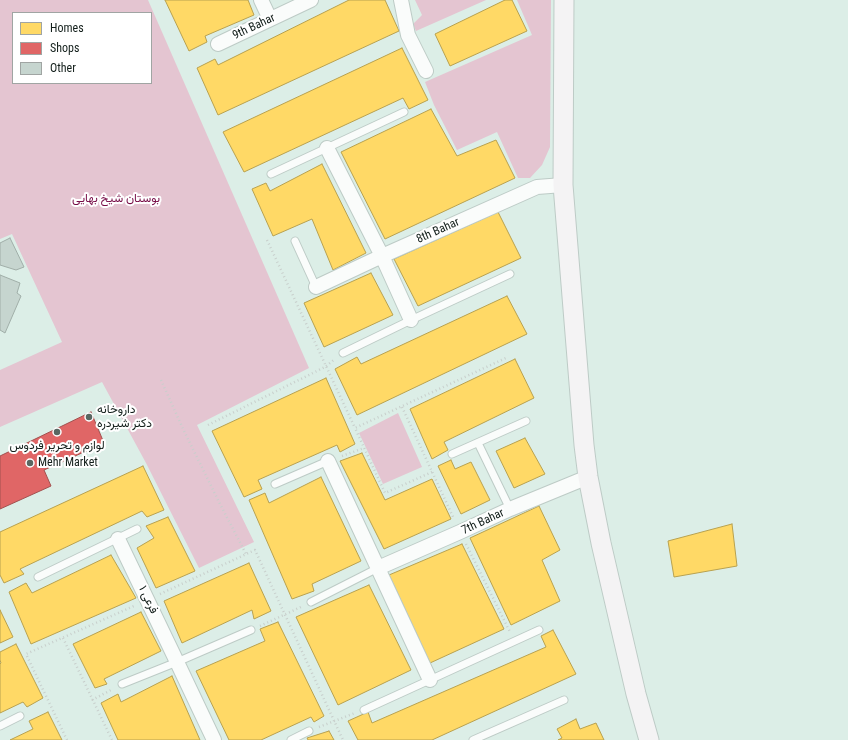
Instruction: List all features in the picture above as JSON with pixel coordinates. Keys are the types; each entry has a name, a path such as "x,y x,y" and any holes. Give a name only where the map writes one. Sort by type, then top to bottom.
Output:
{"street":[{"path":"261,0 270,19"},
{"name":"9th Bahar","path":"218,44 311,0"},
{"path":"401,0 408,35 426,72"},
{"path":"564,0 563,185 583,437 588,477 601,543 632,679 649,740"},
{"path":"327,148 382,256 411,320"},
{"name":"8th Bahar","path":"316,287 537,187 563,185"},
{"path":"328,461 430,680"},
{"name":"7th Bahar","path":"378,568 510,509 588,477"},
{"name":"فرعی ۱","path":"118,538 214,740"}],"lane":[{"path":"270,174 404,112"},
{"path":"295,241 316,287"},
{"path":"343,353 510,274"},
{"path":"452,454 526,421"},
{"path":"478,443 510,509"},
{"path":"275,484 328,461"},
{"path":"38,577 137,529"},
{"path":"311,602 378,568"},
{"path":"122,684 251,630"},
{"path":"364,710 539,630"},
{"path":"473,740 564,700"},
{"path":"0,726 20,716"},
{"path":"291,740 309,731"}],"path":[{"path":"267,240 385,493 432,472"},
{"path":"354,428 508,357"},
{"path":"208,425 325,367"},
{"path":"161,380 220,504 246,554"},
{"path":"328,461 364,448"},
{"path":"67,740 26,654 148,600 255,550 343,740"},
{"path":"251,630 311,602"},
{"path":"63,638 112,740"},
{"path":"92,700 122,684"},
{"path":"309,731 364,710"}],"green space":[{"name":"بوستان شیخ بهایی","path":"0,0 148,0 309,368 197,425 254,542 199,568 146,463 102,382 0,427 0,370 62,342 12,234 0,239"},
{"path":"415,0 486,0 416,31 413,24 422,15"},
{"path":"517,0 551,0 550,147 542,165 530,178 518,178 497,132 457,150 434,105 425,82 532,35"},
{"path":"398,413 422,467 383,484 359,433"}],"building: Homes":[{"path":"165,0 248,0 254,15 205,36 207,42 189,51"},
{"path":"349,0 385,0 399,31 218,115 197,68 215,59 218,65"},
{"path":"505,0 512,0 527,31 450,66 435,34"},
{"path":"402,48 428,100 409,109 403,98 244,172 223,132"},
{"path":"431,109 457,156 496,140 515,178 385,239 341,152"},
{"path":"322,164 366,253 333,270 312,219 273,236 252,189 266,183 270,191"},
{"path":"498,212 521,258 418,306 394,259"},
{"path":"371,273 393,315 324,347 304,303"},
{"path":"507,296 527,334 357,415 335,369 357,357 361,364"},
{"path":"515,359 534,398 444,442 448,450 432,459 410,409"},
{"path":"326,378 355,444 340,452 337,445 258,480 262,489 244,497 212,431"},
{"path":"525,438 545,474 514,488 496,451"},
{"path":"362,453 385,500 432,479 451,519 384,549 340,461"},
{"path":"451,460 455,469 471,462 490,500 461,514 438,466"},
{"path":"143,466 164,510 147,517 142,511 20,569 24,574 4,583 0,575 0,532"},
{"path":"321,477 361,561 312,584 314,591 292,599 249,500 265,493 269,503"},
{"path":"539,506 560,550 542,560 560,601 511,625 470,538"},
{"path":"168,517 195,571 156,588 137,548 154,538 146,526"},
{"path":"732,524 737,566 674,577 668,541"},
{"path":"462,544 504,629 430,663 389,575"},
{"path":"111,555 136,598 31,644 9,592 26,583 32,593"},
{"path":"249,563 271,611 254,619 252,610 182,643 164,601"},
{"path":"369,585 411,670 338,705 296,617"},
{"path":"0,610 13,637 0,643"},
{"path":"141,612 161,651 104,679 107,684 95,688 73,644"},
{"path":"278,622 324,716 314,722 311,717 261,740 229,740 196,671 265,641 260,629"},
{"path":"553,630 576,674 432,740 358,740 348,721 368,712 372,723 546,647 541,636"},
{"path":"16,644 43,698 27,707 23,702 0,713 0,652"},
{"path":"172,676 200,740 118,740 101,703 118,694 121,702"},
{"path":"48,712 62,740 10,740 33,729 29,721"},
{"path":"576,719 580,729 596,723 604,740 558,740 562,738 557,729"},
{"path":"329,731 334,740 308,740 307,738"}],"building: Shops":[{"name":"Mehr Market","path":"91,412 104,443 44,470 51,486 0,509 0,456"}],"building: Other":[{"path":"10,238 24,267 16,270 0,265 0,243"},
{"path":"0,275 20,283 17,293 21,296 5,333 0,330"}],"place":[{"name":"داروخانه دکتر شیردره","path":"89,417"},
{"name":"لوازم و تحریر فردوس","path":"57,432"},
{"name":"Mehr Market","path":"30,463"}]}
